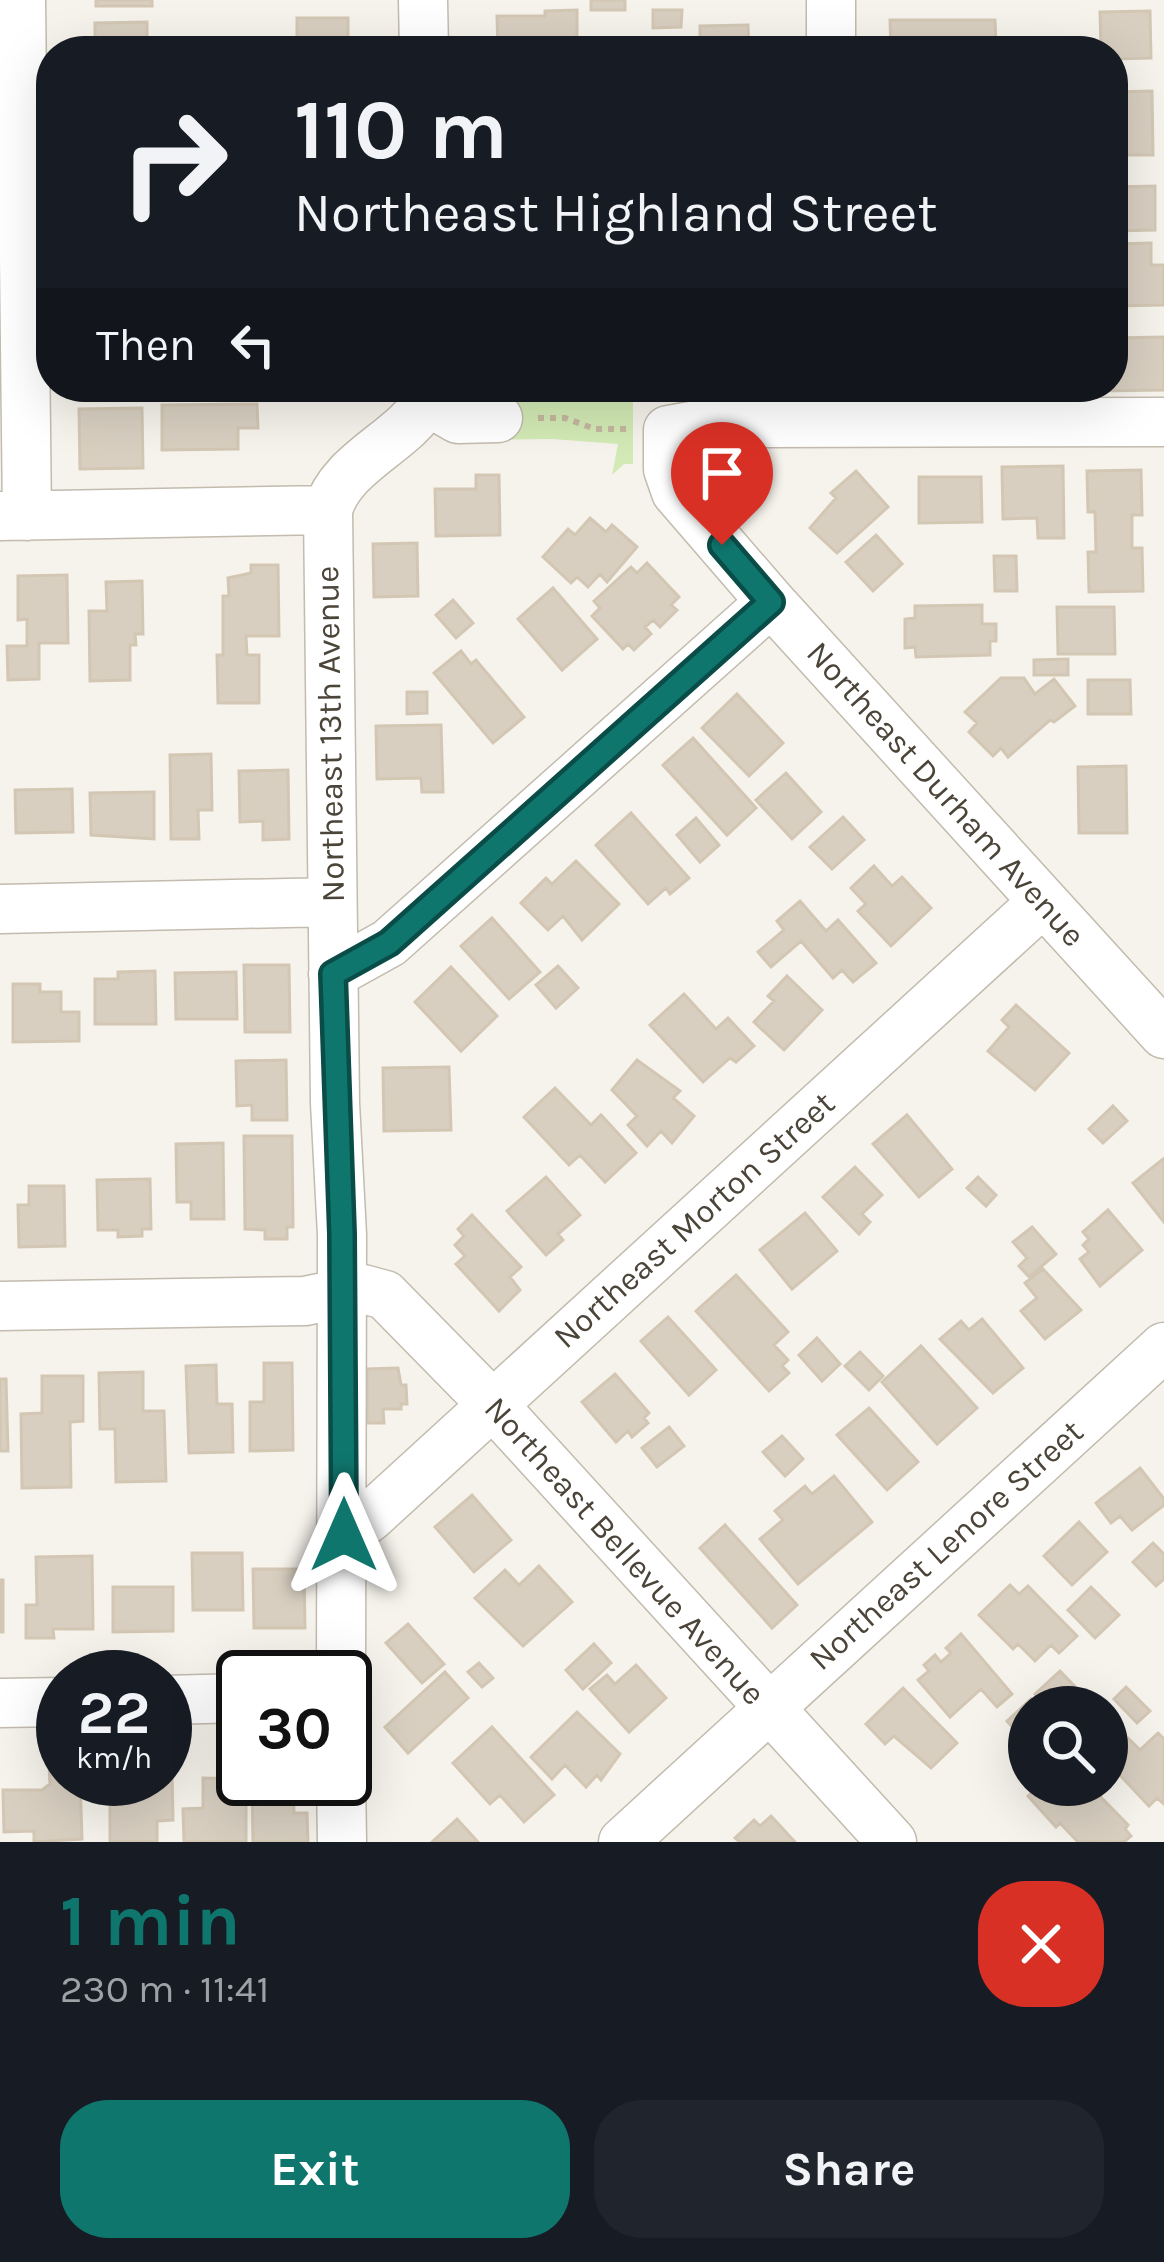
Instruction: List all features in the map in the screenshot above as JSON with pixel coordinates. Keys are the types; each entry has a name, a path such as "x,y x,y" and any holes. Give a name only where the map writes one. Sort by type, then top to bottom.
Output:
{"street":[{"path":"21,0 14,516 328,510 336,491 416,416 423,402"},
{"path":"423,0 424,36"},
{"path":"830,0 831,36"},
{"path":"437,402 458,419 498,418"},
{"path":"668,430 836,405 1164,422"},
{"name":"Northeast Durham Avenue","path":"668,430 668,469 676,492 1164,1034"},
{"name":"Northeast 13th Avenue","path":"328,510 342,1290 342,1650"},
{"path":"333,974 389,943 771,602"},
{"path":"0,909 332,902"},
{"name":"Northeast Morton Street","path":"344,1535 1043,902"},
{"name":"Northeast Bellevue Avenue","path":"342,1290 363,1288 385,1294 492,1404 892,1842"},
{"path":"0,1306 305,1300 342,1290"},
{"name":"Northeast Lenore Street","path":"623,1842 1164,1347"},
{"path":"0,1703 36,1702"},
{"path":"341,1806 342,1842"}],"path":[{"path":"498,418 556,417 595,429 668,430"}],"green space":[{"path":"447,402 633,402 633,464 624,464 612,475 618,444 447,440"}],"building":[{"path":"96,0 152,0 152,6 96,6"},
{"path":"591,0 625,0 625,10 591,10"},
{"path":"577,10 577,36 498,36 497,16 545,16 545,11"},
{"path":"653,10 682,10 681,27 653,28"},
{"path":"1150,11 1151,58 1128,59 1128,36 1101,36 1100,12"},
{"path":"297,18 348,18 348,36 297,36"},
{"path":"890,20 995,20 996,36 891,36"},
{"path":"147,22 147,36 95,36 95,23"},
{"path":"748,25 748,36 700,36 700,26"},
{"path":"1152,91 1153,155 1128,155 1128,92"},
{"path":"1155,186 1155,230 1128,231 1128,187"},
{"path":"1151,243 1151,265 1164,265 1164,305 1128,306 1128,244"},
{"path":"1164,337 1164,390 1128,391 1128,338"},
{"path":"257,404 258,428 238,428 238,449 162,450 162,405"},
{"path":"142,408 143,468 80,469 79,409"},
{"path":"1063,466 1064,538 1038,538 1037,518 1003,519 1002,467"},
{"path":"1141,470 1142,515 1132,515 1132,548 1142,548 1143,591 1089,592 1088,552 1096,552 1087,471"},
{"path":"856,471 888,507 837,553 810,528 836,498 831,493"},
{"path":"476,475 499,475 500,535 436,536 435,489 476,489"},
{"path":"919,477 981,477 982,522 919,523"},
{"path":"590,518 606,532 612,525 637,547 607,582 600,574 588,587 577,577 571,583 543,557 568,529 575,535"},
{"path":"876,535 902,564 873,591 846,562"},
{"path":"417,543 418,596 374,597 373,544"},
{"path":"994,556 1016,556 1017,591 995,591"},
{"path":"647,563 679,597 671,605 677,610 660,627 653,620 645,627 651,634 634,650 628,644 623,649 592,616 600,608 594,601 631,567 637,573"},
{"path":"251,565 278,565 279,636 246,636 247,655 259,655 259,703 218,703 223,596 229,596 228,578 251,573"},
{"path":"67,575 68,643 39,643 39,679 8,680 7,646 27,646 27,619 18,620 18,576"},
{"path":"142,581 143,634 135,634 136,645 130,645 130,680 90,681 89,611 107,611 106,582"},
{"path":"553,588 597,639 562,670 518,619"},
{"path":"453,600 473,623 456,638 436,615"},
{"path":"982,605 982,624 996,624 990,655 916,657 915,647 905,648 905,619 915,618 915,606"},
{"path":"1057,607 1114,607 1115,654 1058,654"},
{"path":"461,651 471,664 476,660 524,717 493,743 434,673"},
{"path":"1068,659 1068,675 1034,675 1034,660"},
{"path":"1001,678 1024,678 1035,694 1054,679 1075,706 1054,722 1050,720 1008,757 1001,748 993,756 969,732 977,723 965,712"},
{"path":"1088,680 1130,680 1131,714 1088,714"},
{"path":"407,692 427,692 427,713 407,714"},
{"path":"737,694 783,743 749,776 702,728"},
{"path":"441,725 443,792 422,792 421,778 377,779 376,726"},
{"path":"693,738 756,808 727,835 663,765"},
{"path":"211,754 212,810 198,810 199,839 171,839 170,755"},
{"path":"1126,766 1127,833 1079,833 1078,767"},
{"path":"288,770 289,839 263,840 263,821 240,822 239,771"},
{"path":"786,773 821,812 792,839 756,800"},
{"path":"72,789 73,832 16,833 15,790"},
{"path":"154,792 154,839 91,835 90,793"},
{"path":"631,813 689,878 670,894 666,888 648,904 596,845"},
{"path":"843,817 864,840 832,869 810,847"},
{"path":"696,818 719,845 700,862 677,835"},
{"path":"576,861 619,904 582,940 563,916 548,930 521,903 546,878 552,884"},
{"path":"874,866 892,886 902,877 931,908 891,946 858,911 866,904 851,888"},
{"path":"800,901 826,931 838,920 876,963 853,982 842,970 833,978 801,941 771,967 758,952 784,930 777,921"},
{"path":"492,918 540,972 509,999 461,946"},
{"path":"244,965 289,965 290,1032 245,1032"},
{"path":"558,966 578,988 556,1008 536,985"},
{"path":"451,967 497,1016 461,1051 415,1002"},
{"path":"155,971 156,1024 95,1024 95,979 118,979 118,972"},
{"path":"236,972 237,1019 176,1019 175,973"},
{"path":"787,976 822,1010 784,1050 754,1022 774,1001 768,996"},
{"path":"13,984 40,984 40,992 61,992 61,1012 79,1012 79,1041 13,1042"},
{"path":"684,994 716,1029 728,1018 754,1046 736,1062 730,1058 703,1082 650,1025"},
{"path":"1016,1005 1069,1053 1035,1090 988,1051 1009,1027 1002,1020"},
{"path":"286,1060 287,1120 252,1120 252,1105 237,1106 236,1061"},
{"path":"637,1060 680,1091 673,1098 694,1116 672,1143 661,1131 647,1146 628,1125 637,1116 612,1090"},
{"path":"449,1067 451,1130 384,1131 383,1068"},
{"path":"555,1088 591,1125 601,1115 636,1153 605,1182 580,1155 569,1165 524,1117"},
{"path":"1113,1106 1127,1121 1103,1143 1089,1129"},
{"path":"907,1115 952,1169 919,1197 873,1144"},
{"path":"244,1136 292,1136 293,1227 287,1227 287,1239 265,1239 265,1230 245,1229"},
{"path":"223,1143 224,1219 191,1219 191,1202 177,1202 176,1144"},
{"path":"1164,1161 1164,1222 1133,1183"},
{"path":"855,1167 882,1195 862,1214 870,1222 859,1234 823,1197"},
{"path":"546,1177 580,1215 558,1234 563,1240 546,1255 507,1211"},
{"path":"978,1177 996,1195 986,1206 967,1188"},
{"path":"150,1179 151,1229 142,1229 142,1236 118,1237 118,1230 98,1230 97,1180"},
{"path":"29,1186 64,1186 65,1246 19,1247 18,1205 29,1205"},
{"path":"1108,1210 1142,1250 1100,1286 1080,1259 1089,1252 1083,1245 1089,1239 1083,1232"},
{"path":"805,1213 837,1251 792,1289 760,1250"},
{"path":"472,1215 521,1267 510,1277 520,1290 499,1311 456,1264 465,1256 455,1245 464,1236 458,1229"},
{"path":"1032,1227 1056,1254 1029,1277 1019,1266 1027,1258 1013,1242"},
{"path":"1043,1269 1081,1310 1045,1339 1021,1311 1037,1298 1025,1283"},
{"path":"736,1275 788,1332 774,1345 788,1360 782,1366 789,1373 769,1391 696,1311"},
{"path":"668,1317 716,1370 689,1395 641,1341"},
{"path":"982,1319 1023,1368 993,1393 940,1339 961,1321 969,1330"},
{"path":"817,1338 840,1364 822,1381 799,1355"},
{"path":"921,1346 977,1408 937,1444 882,1382"},
{"path":"860,1352 883,1376 869,1390 845,1366"},
{"path":"264,1363 292,1363 293,1450 250,1451 250,1402 264,1402"},
{"path":"216,1365 217,1404 232,1404 233,1452 189,1453 186,1366"},
{"path":"398,1368 401,1385 406,1385 407,1404 401,1404 401,1409 383,1409 384,1423 367,1423 367,1369"},
{"path":"143,1372 143,1411 164,1411 166,1481 116,1482 115,1429 100,1429 99,1373"},
{"path":"615,1374 649,1413 644,1418 648,1423 632,1437 628,1431 616,1442 582,1402"},
{"path":"42,1376 83,1376 83,1421 70,1422 71,1487 22,1488 21,1414 42,1413"},
{"path":"0,1379 6,1379 8,1451 0,1451"},
{"path":"869,1408 918,1462 887,1490 837,1435"},
{"path":"669,1427 684,1446 657,1467 642,1448"},
{"path":"782,1436 803,1459 785,1476 763,1452"},
{"path":"1140,1468 1164,1505 1132,1530 1120,1516 1111,1523 1096,1503"},
{"path":"834,1476 872,1522 798,1584 760,1539 783,1520 775,1511 805,1486 812,1494"},
{"path":"472,1495 511,1540 474,1572 435,1527"},
{"path":"1079,1522 1107,1552 1072,1585 1044,1556"},
{"path":"725,1525 797,1605 772,1628 700,1548"},
{"path":"1153,1543 1164,1554 1164,1579 1156,1586 1133,1562"},
{"path":"192,1553 242,1553 243,1610 193,1610"},
{"path":"92,1556 93,1629 53,1629 54,1638 26,1638 26,1605 37,1605 36,1557"},
{"path":"539,1566 572,1602 523,1646 475,1598 505,1570 519,1585"},
{"path":"253,1569 304,1569 305,1628 254,1628"},
{"path":"3,1580 3,1632 0,1632"},
{"path":"1010,1585 1019,1594 1028,1586 1077,1636 1059,1653 1051,1645 1035,1661 1018,1644 1013,1649 979,1615"},
{"path":"113,1587 173,1587 173,1631 113,1632"},
{"path":"1091,1587 1119,1615 1095,1638 1068,1610"},
{"path":"408,1624 444,1664 422,1683 386,1643"},
{"path":"961,1634 1008,1689 1008,1697 997,1707 981,1689 950,1717 918,1680 929,1671 924,1665 935,1655 941,1662 951,1653 946,1648"},
{"path":"594,1644 611,1663 583,1689 566,1670"},
{"path":"479,1663 493,1678 482,1687 468,1672"},
{"path":"636,1665 666,1698 629,1732 590,1689 607,1675 615,1684"},
{"path":"1060,1671 1074,1686 1044,1686"},
{"path":"445,1672 468,1698 408,1753 385,1727"},
{"path":"903,1688 957,1743 931,1768 894,1736 885,1744 866,1724"},
{"path":"1128,1689 1150,1711 1137,1723 1128,1714"},
{"path":"577,1712 620,1754 601,1780 597,1775 586,1787 565,1765 552,1779 531,1757"},
{"path":"492,1727 554,1795 524,1822 500,1795 490,1804 453,1763"},
{"path":"1158,1733 1164,1739 1164,1804 1157,1798 1149,1806 1128,1784 1128,1738 1140,1750"},
{"path":"203,1778 216,1778 216,1806 246,1806 246,1842 184,1842 183,1809 203,1808"},
{"path":"3,1790 36,1790 36,1806 81,1806 82,1839 34,1842 34,1831 4,1832"},
{"path":"110,1806 173,1806 173,1820 157,1821 157,1842 110,1842"},
{"path":"252,1806 294,1806 294,1813 307,1813 308,1842 253,1842"},
{"path":"1037,1806 1109,1806 1128,1825 1125,1829 1131,1836 1124,1842 1078,1842 1060,1823 1056,1827"},
{"path":"771,1816 795,1842 740,1842 735,1838 754,1820 760,1826"},
{"path":"457,1819 478,1842 432,1842"}],"route":[{"path":"344,1535 342,1234 333,974 389,943 771,602 722,545"}]}
